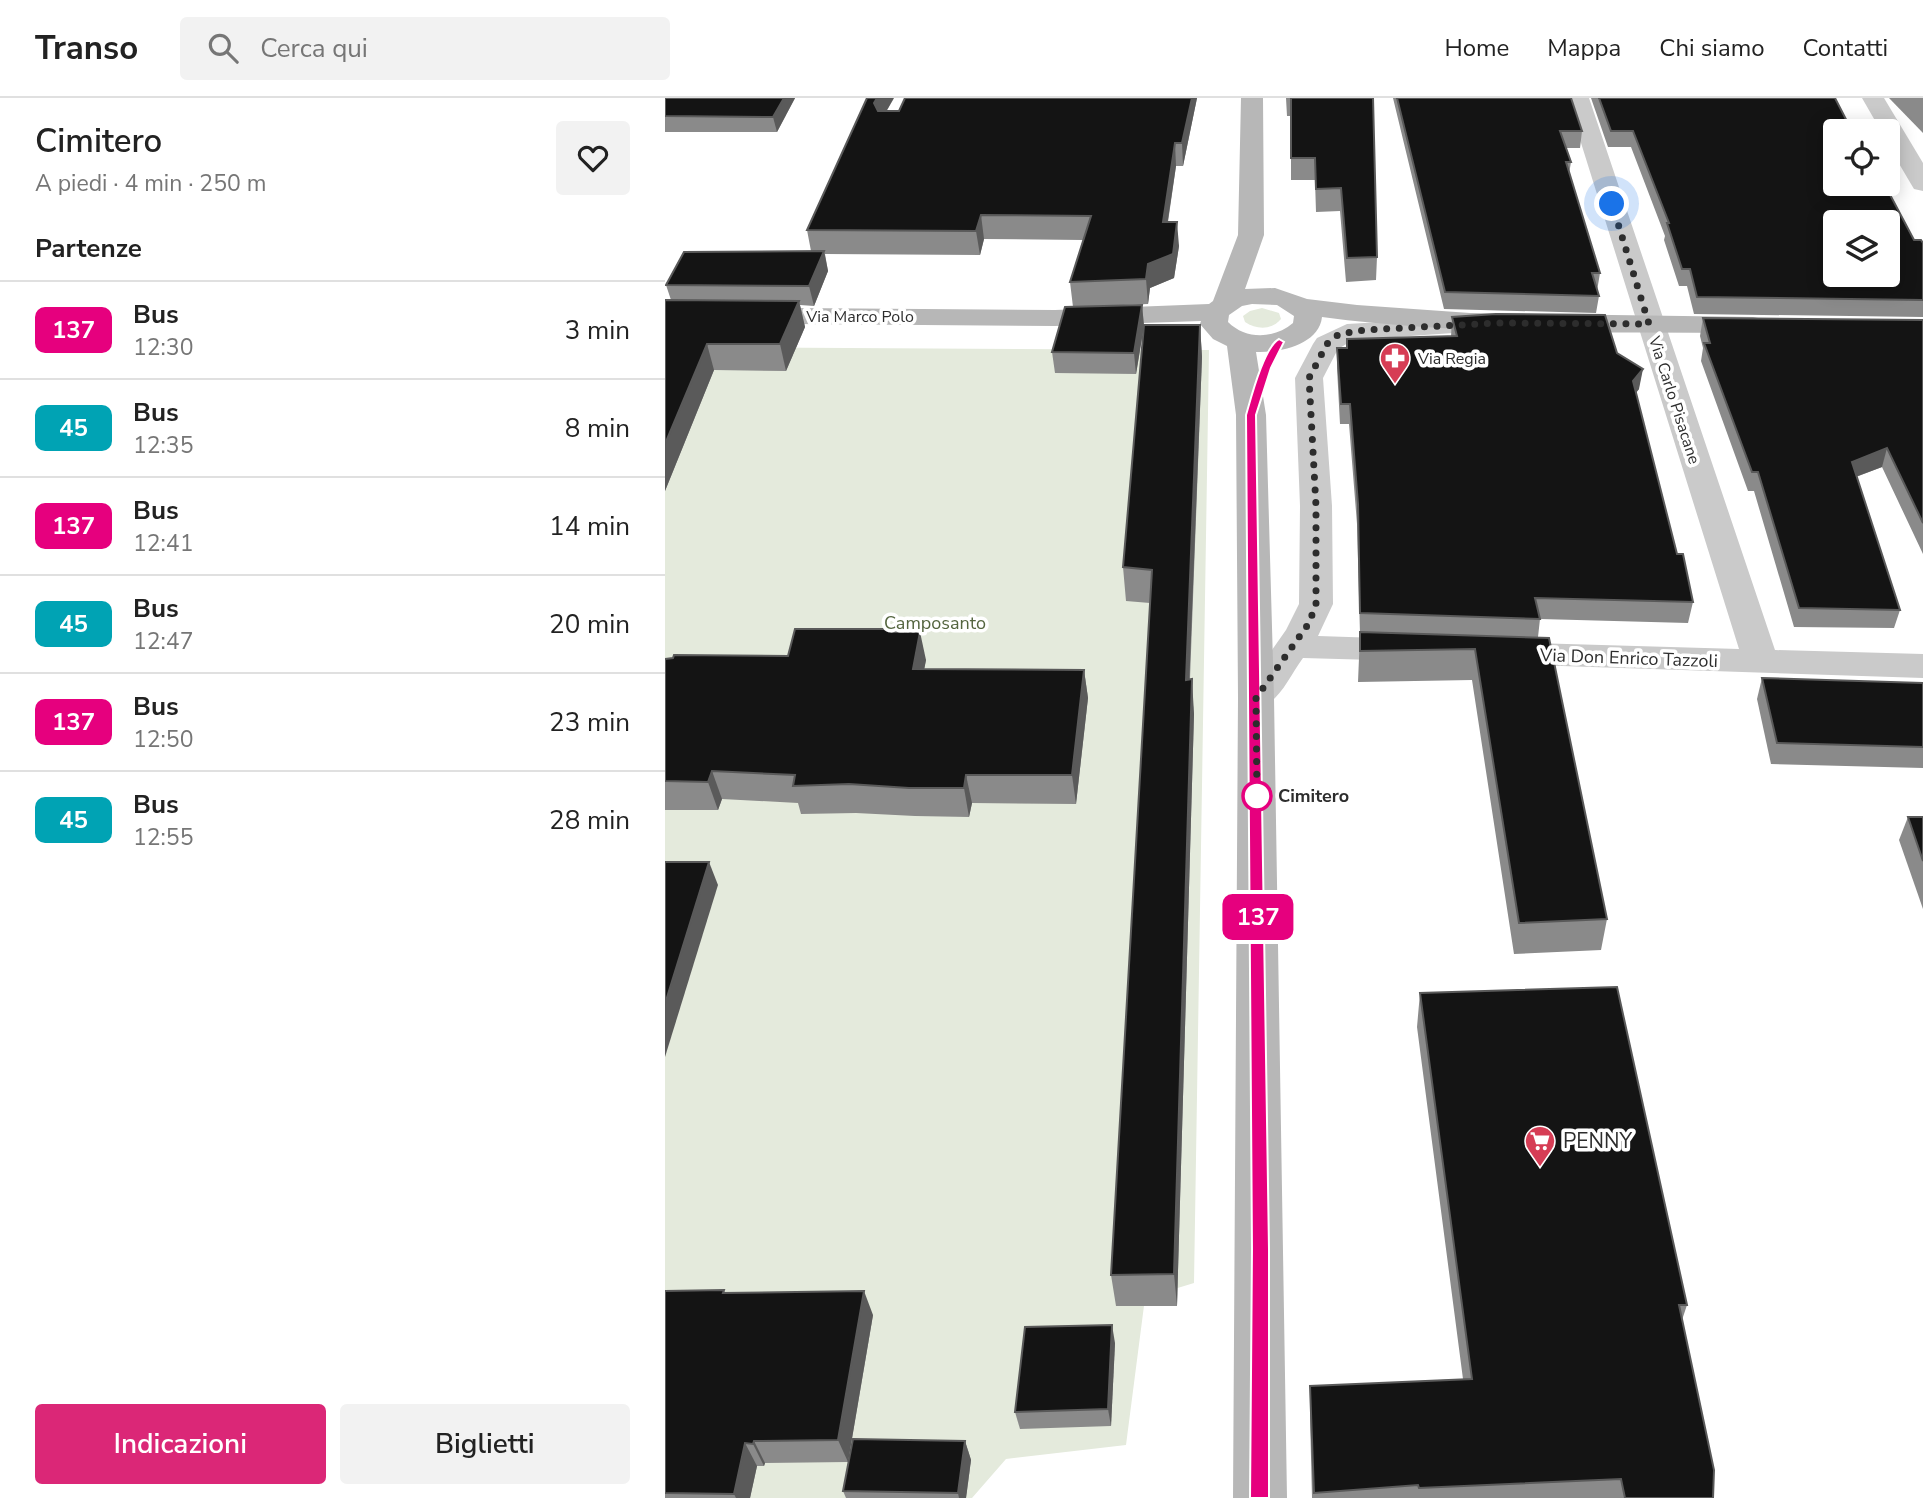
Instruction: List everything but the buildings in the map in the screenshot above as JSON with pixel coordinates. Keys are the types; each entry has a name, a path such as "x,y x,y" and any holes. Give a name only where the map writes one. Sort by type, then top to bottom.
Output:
{"street":[{"path":"1252,98 1251,235 1215,324 1226,336 1238,341 1251,415 1261,1290 1260,1498"},
{"name":"Via Carlo Pisacane","path":"1578,98 1649,324 1761,662"},
{"path":"1873,98 1923,184"},
{"path":"1251,235 1269,264 1293,320 1339,334 1364,330 1499,323"},
{"name":"Via Marco Polo","path":"665,315 1055,318 1221,308 1252,296 1272,296 1293,320 1238,341 1055,318"},
{"path":"1293,320 1364,315 1499,323 1784,325"},
{"path":"1251,415 1266,368 1293,320"},
{"path":"1256,698 1312,615 1318,590 1310,374 1327,344 1339,334"},
{"name":"Via Don Enrico Tazzoli","path":"1293,646 1923,666"}],"green space":[{"path":"1262,308 1279,313 1281,319 1264,328 1245,322 1243,316"},
{"name":"Camposanto","path":"665,347 1209,350 1194,1283 1145,1298 1126,1445 1006,1459 972,1498 665,1498"}],"bus line":[{"name":"137","path":"1260,1498 1261,1249 1251,415 1266,368 1279,342"}],"place":[{"name":"Via Regia","path":"1395,385"},
{"name":"Cimitero","path":"1257,796"},
{"name":"PENNY","path":"1540,1168"}],"route":[{"path":"1257,796 1257,804 1256,698 1309,623 1318,590 1309,378 1320,355 1327,344 1339,334 1364,330 1499,323 1649,324 1612,204"}]}
